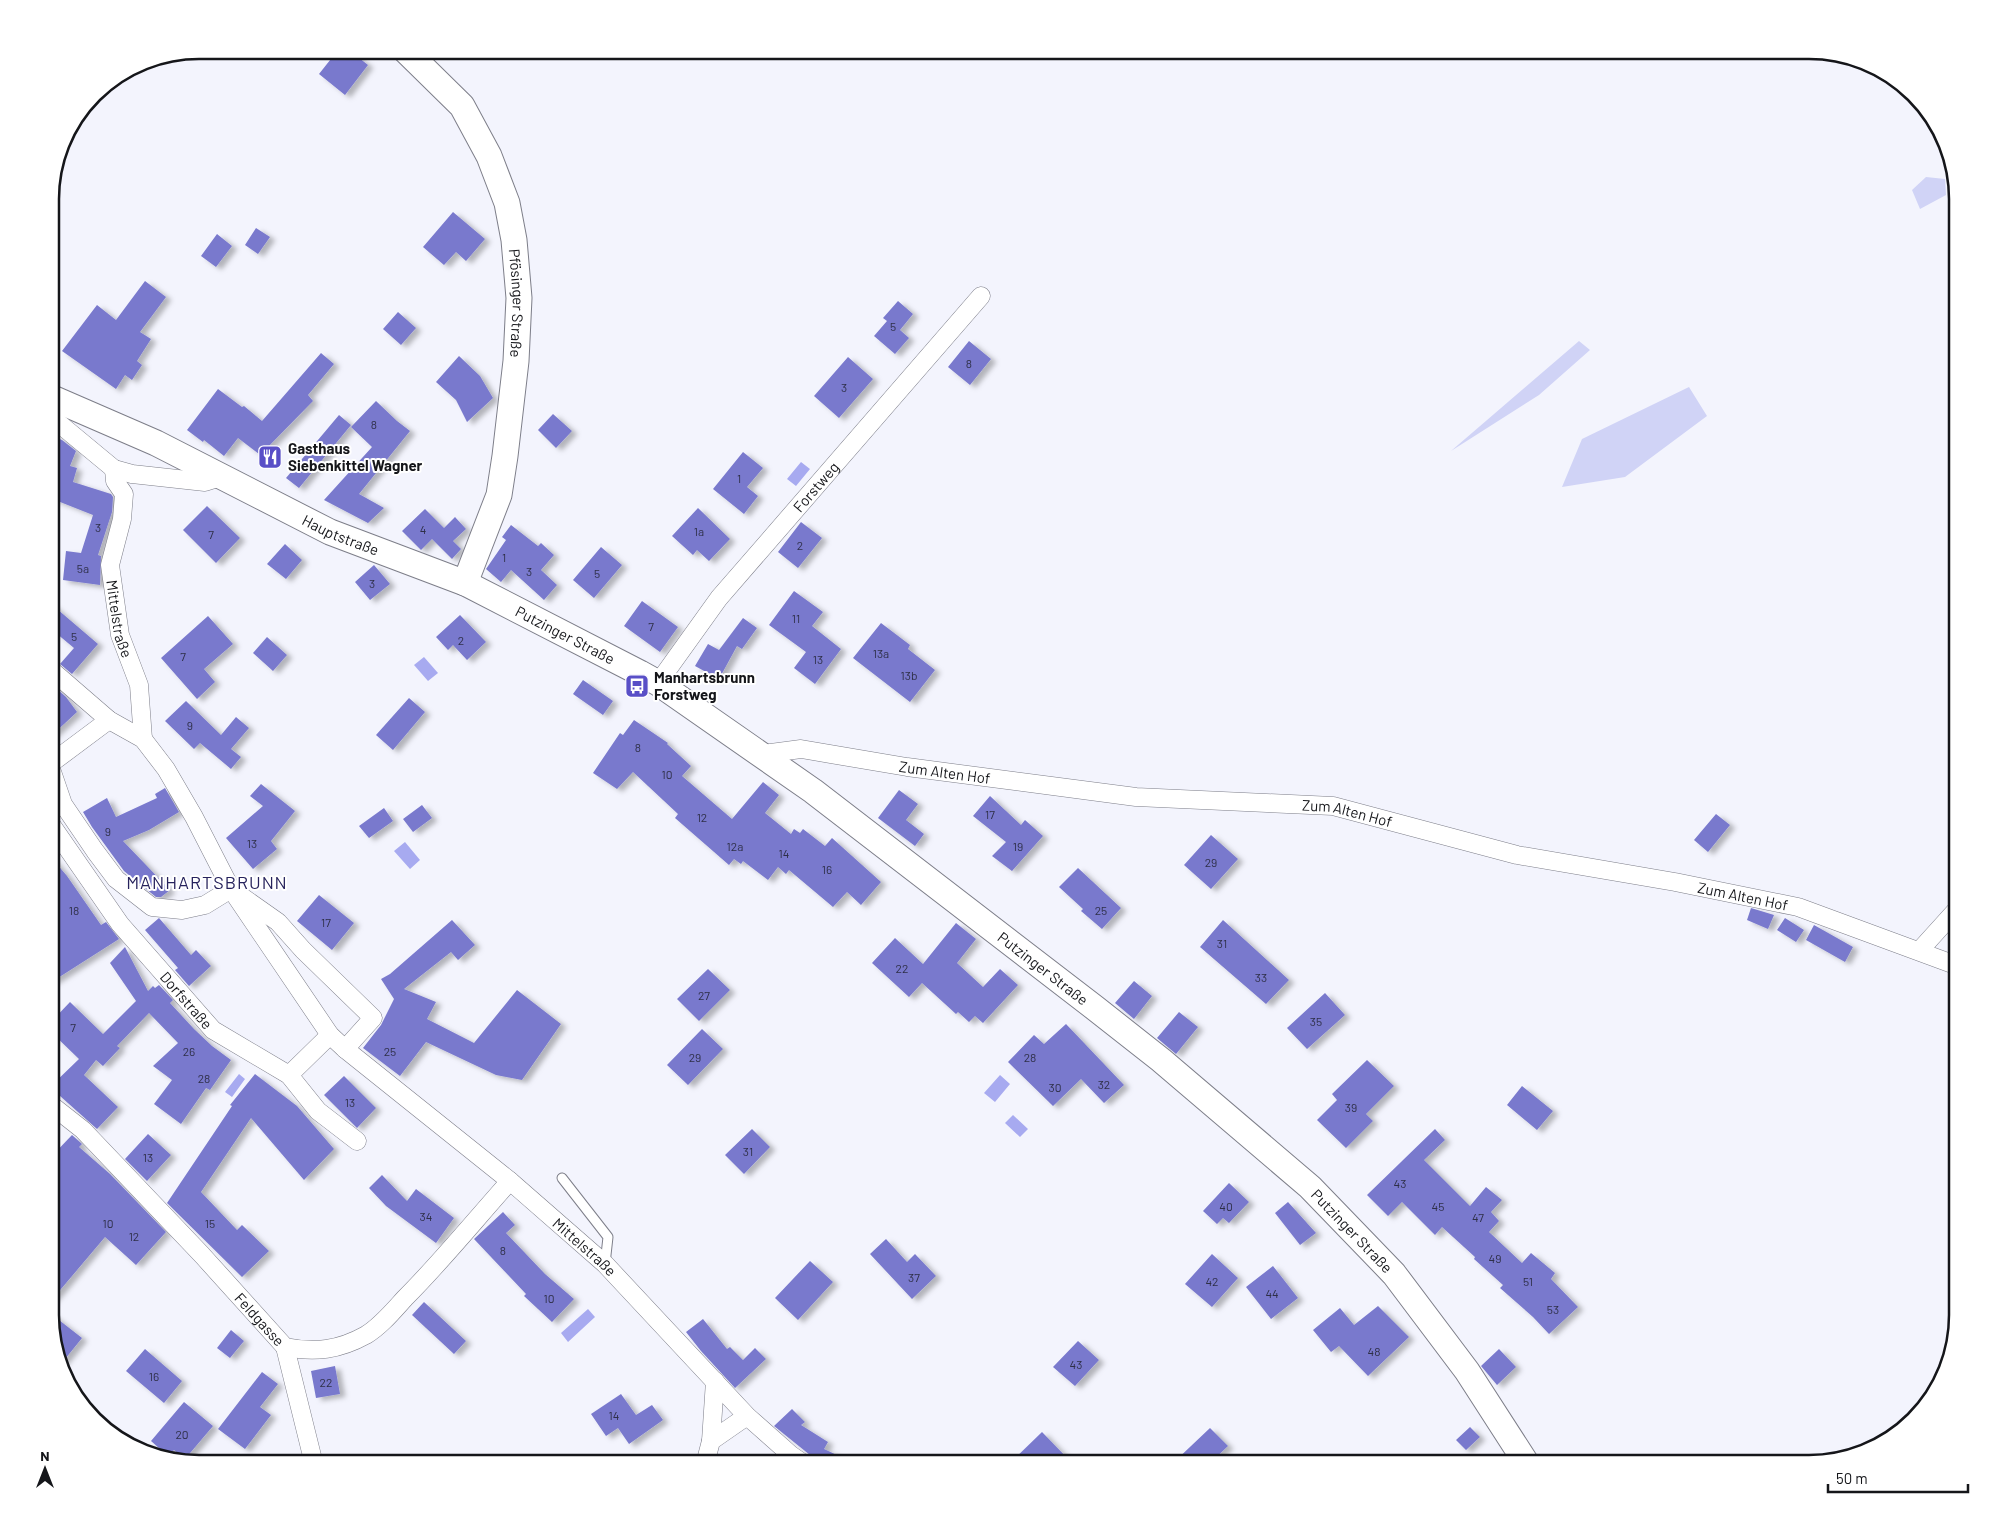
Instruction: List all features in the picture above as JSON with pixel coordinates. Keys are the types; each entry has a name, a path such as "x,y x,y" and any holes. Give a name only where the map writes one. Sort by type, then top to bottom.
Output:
{"street":[{"name":"Pfösinger Straße","path":"414,59 462,106 489,156 507,203 514,240 519,298 516,361 505,456 499,494 465,583"},
{"name":"Forstweg","path":"658,683 719,598 982,296"},
{"name":"Hauptstraße","path":"59,400 156,442 330,532 465,583"},
{"path":"59,423 114,469 132,474 205,482 224,476"},
{"name":"Mittelstraße","path":"114,469 114,481 124,494 122,519 110,566 120,635 139,685 143,739"},
{"name":"Putzinger Straße","path":"465,583 658,683 762,754 813,791 1161,1060 1310,1187 1394,1274 1467,1371 1521,1455"},
{"name":"Mittelstraße","path":"59,677 109,720 143,739 166,769 194,817 231,889 330,1035 510,1181 605,1264 748,1416 791,1455"},
{"path":"59,758 109,720"},
{"name":"Zum Alten Hof","path":"762,754 800,749 916,768 1136,797 1333,806 1517,855 1675,882 1798,907 1920,950 1949,962"},
{"path":"59,792 63,804 116,878 152,906 182,910 206,905 231,889"},
{"name":"Dorfstraße","path":"59,836 120,924 213,1030 289,1075 318,1111 357,1140"},
{"name":"Mittelstraße","path":"231,889 278,922 303,950 373,1018 345,1049"},
{"path":"1920,950 1949,918"},
{"path":"289,1075 330,1035"},
{"name":"Feldgasse","path":"59,1111 83,1130 202,1255 285,1347 304,1351 328,1350 348,1344 368,1334 426,1277 510,1181"},
{"path":"285,1347 312,1455"},
{"path":"707,1455 711,1441 714,1381"},
{"path":"711,1441 748,1416"}],"lane":[{"path":"562,1178 608,1237 605,1264"}],"shaded area":[{"path":"1926,177 1945,179 1946,195 1920,209 1912,190"},
{"path":"1579,341 1590,350 1539,395 1451,451"},
{"path":"1689,387 1707,416 1625,477 1562,487 1582,439"}],"water":[{"path":"801,462 810,469 796,486 787,479"},
{"path":"424,657 438,673 428,681 414,665"},
{"path":"405,842 420,860 410,869 394,851"},
{"path":"239,1074 245,1079 232,1097 225,1092"},
{"path":"1000,1075 1010,1084 995,1102 984,1093"},
{"path":"1013,1115 1028,1129 1020,1137 1005,1123"},
{"path":"588,1309 595,1317 568,1342 561,1333"}],"building":[{"path":"331,59 360,59 368,65 345,95 319,74"},
{"path":"453,212 485,239 466,261 456,252 444,265 423,247"},
{"path":"256,228 270,237 258,254 245,245"},
{"path":"217,234 232,246 216,267 201,256"},
{"path":"145,281 166,297 140,332 151,339 137,361 142,365 132,380 125,375 116,389 62,351 97,305 116,320"},
{"path":"898,301 913,314 900,330 909,338 895,354 874,336 887,321 883,318"},
{"path":"398,312 416,328 401,345 383,329"},
{"path":"969,341 991,359 970,385 948,367"},
{"path":"321,353 334,364 308,395 313,401 259,454 238,438 224,456 204,440 203,442 187,430 218,389 242,407 244,406 262,421"},
{"path":"459,356 480,376 493,398 467,422 456,400 436,382"},
{"path":"848,357 873,379 839,418 814,396"},
{"path":"376,401 410,431 359,494 384,508 368,523 324,500 372,447 351,427"},
{"path":"553,414 572,431 556,448 538,430"},
{"path":"339,415 351,425 299,488 286,478"},
{"path":"59,439 76,451 70,466 77,468 73,482 111,494 113,497 112,512 98,555 101,556 100,585 63,580 66,551 81,553 93,515 59,502"},
{"path":"743,452 763,468 747,487 758,496 744,514 713,489"},
{"path":"207,506 240,538 216,563 183,530"},
{"path":"698,508 730,539 709,561 697,550 693,555 672,536"},
{"path":"425,509 444,528 455,517 466,529 453,541 461,549 452,559 432,539 421,550 402,531"},
{"path":"801,522 822,538 798,568 778,552"},
{"path":"511,525 538,546 541,543 554,555 541,570 557,585 544,600 511,570 501,582 486,569 506,540 502,537"},
{"path":"285,544 302,560 286,579 267,564"},
{"path":"601,547 622,565 594,598 573,580"},
{"path":"374,565 390,584 370,600 355,582"},
{"path":"794,591 823,612 812,626 841,649 815,684 794,668 806,652 769,625"},
{"path":"642,601 678,627 660,652 624,626"},
{"path":"59,611 98,644 72,674 60,664 74,648 59,636"},
{"path":"460,615 486,642 467,660 453,645 448,650 436,637"},
{"path":"208,616 233,644 204,669 215,682 197,699 161,658"},
{"path":"743,618 757,628 742,649 737,646 719,679 695,666 708,644 719,650"},
{"path":"881,623 910,645 908,649 935,670 910,702 853,658"},
{"path":"267,637 287,655 273,671 253,653"},
{"path":"583,680 613,701 603,715 573,694"},
{"path":"59,691 66,697 77,712 59,729"},
{"path":"409,698 425,712 393,750 376,735"},
{"path":"186,701 221,735 236,717 249,728 231,749 241,757 231,769 200,743 194,749 165,721"},
{"path":"634,720 668,743 691,766 682,776 732,819 763,782 779,795 765,813 791,834 794,829 800,833 803,829 825,846 832,838 881,882 861,905 847,892 833,907 789,870 786,874 778,867 768,880 743,861 741,864 734,859 729,865 675,818 678,814 633,772 617,789 593,773 620,733 623,735"},
{"path":"261,784 295,811 271,841 277,849 253,869 226,838 263,806 250,796"},
{"path":"165,788 179,812 149,830 123,841 170,890 161,897 156,897 124,871 83,812 107,798 116,817 157,798 155,794"},
{"path":"899,790 918,804 906,820 924,834 915,846 878,818"},
{"path":"990,796 1021,825 1025,820 1043,836 1012,871 992,856 1006,842 973,816"},
{"path":"422,805 432,818 413,832 403,819"},
{"path":"384,808 393,821 369,838 359,826"},
{"path":"1716,814 1730,825 1708,852 1694,840"},
{"path":"1211,835 1238,859 1211,889 1184,865"},
{"path":"59,867 101,925 106,922 119,939 59,977"},
{"path":"1078,868 1121,908 1102,929 1081,911 1083,909 1059,887"},
{"path":"319,895 354,923 332,950 297,921"},
{"path":"1751,908 1774,915 1768,929 1747,920"},
{"path":"159,918 191,955 196,950 211,966 189,986 175,970 178,968 145,930"},
{"path":"1785,918 1804,930 1796,942 1777,930"},
{"path":"452,920 475,945 458,960 451,952 404,989 436,1002 427,1019 474,1043 517,990 561,1024 522,1080 496,1075 426,1042 400,1076 363,1048 381,1025 394,999 381,979 390,974"},
{"path":"1223,920 1289,980 1266,1004 1200,947"},
{"path":"956,923 976,939 957,963 983,987 1000,969 1018,985 983,1023 975,1016 969,1022 958,1012 956,1014 922,983 909,997 872,963 895,938 923,964"},
{"path":"1814,925 1853,947 1845,962 1806,940"},
{"path":"125,947 148,991 153,986 155,988 159,985 173,1000 170,1003 194,1029 231,1060 210,1090 206,1088 181,1124 154,1104 172,1080 153,1066 178,1043 149,1013 117,1046 120,1048 103,1066 96,1060 84,1075 118,1107 97,1129 59,1095 59,1078 79,1059 59,1040 59,1014 70,1002 103,1034 136,1001 110,963"},
{"path":"708,969 730,990 699,1021 677,999"},
{"path":"1134,981 1152,996 1134,1019 1115,1003"},
{"path":"1325,993 1345,1015 1307,1049 1287,1028"},
{"path":"1179,1012 1198,1027 1176,1054 1157,1038"},
{"path":"1066,1024 1124,1085 1104,1103 1081,1079 1053,1106 1008,1062 1034,1035 1044,1044"},
{"path":"702,1029 723,1049 688,1085 667,1065"},
{"path":"1367,1060 1394,1086 1366,1114 1373,1121 1346,1148 1317,1120 1337,1100 1332,1094"},
{"path":"255,1074 297,1106 334,1149 304,1180 251,1118 201,1192 237,1230 242,1225 269,1251 242,1277 167,1203 232,1106 230,1105"},
{"path":"344,1076 376,1108 357,1128 324,1095"},
{"path":"1522,1086 1553,1111 1537,1130 1507,1105"},
{"path":"752,1129 770,1147 744,1174 725,1155"},
{"path":"1435,1129 1445,1140 1424,1160 1470,1206 1486,1187 1502,1200 1491,1212 1499,1221 1489,1232 1522,1263 1531,1253 1555,1273 1551,1279 1578,1307 1549,1334 1500,1288 1503,1285 1474,1259 1475,1257 1442,1227 1435,1235 1402,1202 1388,1216 1367,1195"},
{"path":"148,1134 171,1155 147,1181 125,1159"},
{"path":"72,1135 82,1144 79,1147 110,1174 166,1232 136,1265 105,1237 59,1291 59,1149"},
{"path":"382,1175 407,1201 416,1189 454,1218 436,1243 386,1206 369,1188"},
{"path":"1229,1183 1249,1202 1229,1223 1223,1218 1217,1224 1203,1211"},
{"path":"1288,1202 1316,1233 1300,1245 1275,1213"},
{"path":"503,1212 515,1225 506,1233 545,1274 574,1299 552,1322 524,1296 526,1294 474,1239"},
{"path":"886,1239 907,1262 915,1254 936,1276 912,1299 870,1254"},
{"path":"1212,1254 1238,1278 1212,1307 1185,1284"},
{"path":"810,1261 833,1282 798,1320 775,1298"},
{"path":"1273,1266 1298,1298 1271,1319 1246,1287"},
{"path":"424,1302 466,1341 454,1354 412,1315"},
{"path":"1378,1306 1409,1337 1368,1376 1339,1346 1331,1352 1313,1330 1340,1308 1354,1325"},
{"path":"703,1319 727,1349 730,1347 743,1360 755,1348 766,1359 735,1388 686,1332"},
{"path":"59,1320 82,1338 66,1358"},
{"path":"231,1330 244,1341 230,1358 217,1348"},
{"path":"1078,1341 1099,1360 1075,1386 1053,1367"},
{"path":"145,1349 182,1381 164,1403 126,1371"},
{"path":"1499,1349 1516,1367 1497,1385 1481,1366"},
{"path":"335,1366 340,1394 316,1398 311,1371"},
{"path":"262,1372 278,1384 260,1407 271,1415 245,1449 218,1429"},
{"path":"621,1394 636,1415 652,1405 663,1420 629,1444 618,1428 606,1436 591,1414"},
{"path":"184,1402 213,1426 189,1454 179,1454 174,1450 171,1453 161,1450 151,1441"},
{"path":"792,1409 805,1422 801,1425 828,1442 824,1449 837,1455 810,1455 774,1426"},
{"path":"1470,1427 1480,1437 1466,1450 1456,1440"},
{"path":"1210,1428 1228,1446 1218,1455 1182,1455"},
{"path":"1042,1432 1064,1455 1018,1455"}],"place":[{"name":"Gasthaus Siebenkittel Wagner","path":"270,457"},
{"name":"Manhartsbrunn Forstweg","path":"637,686"}],"district":[{"name":"MANHARTSBRUNN","path":"207,882"}]}
